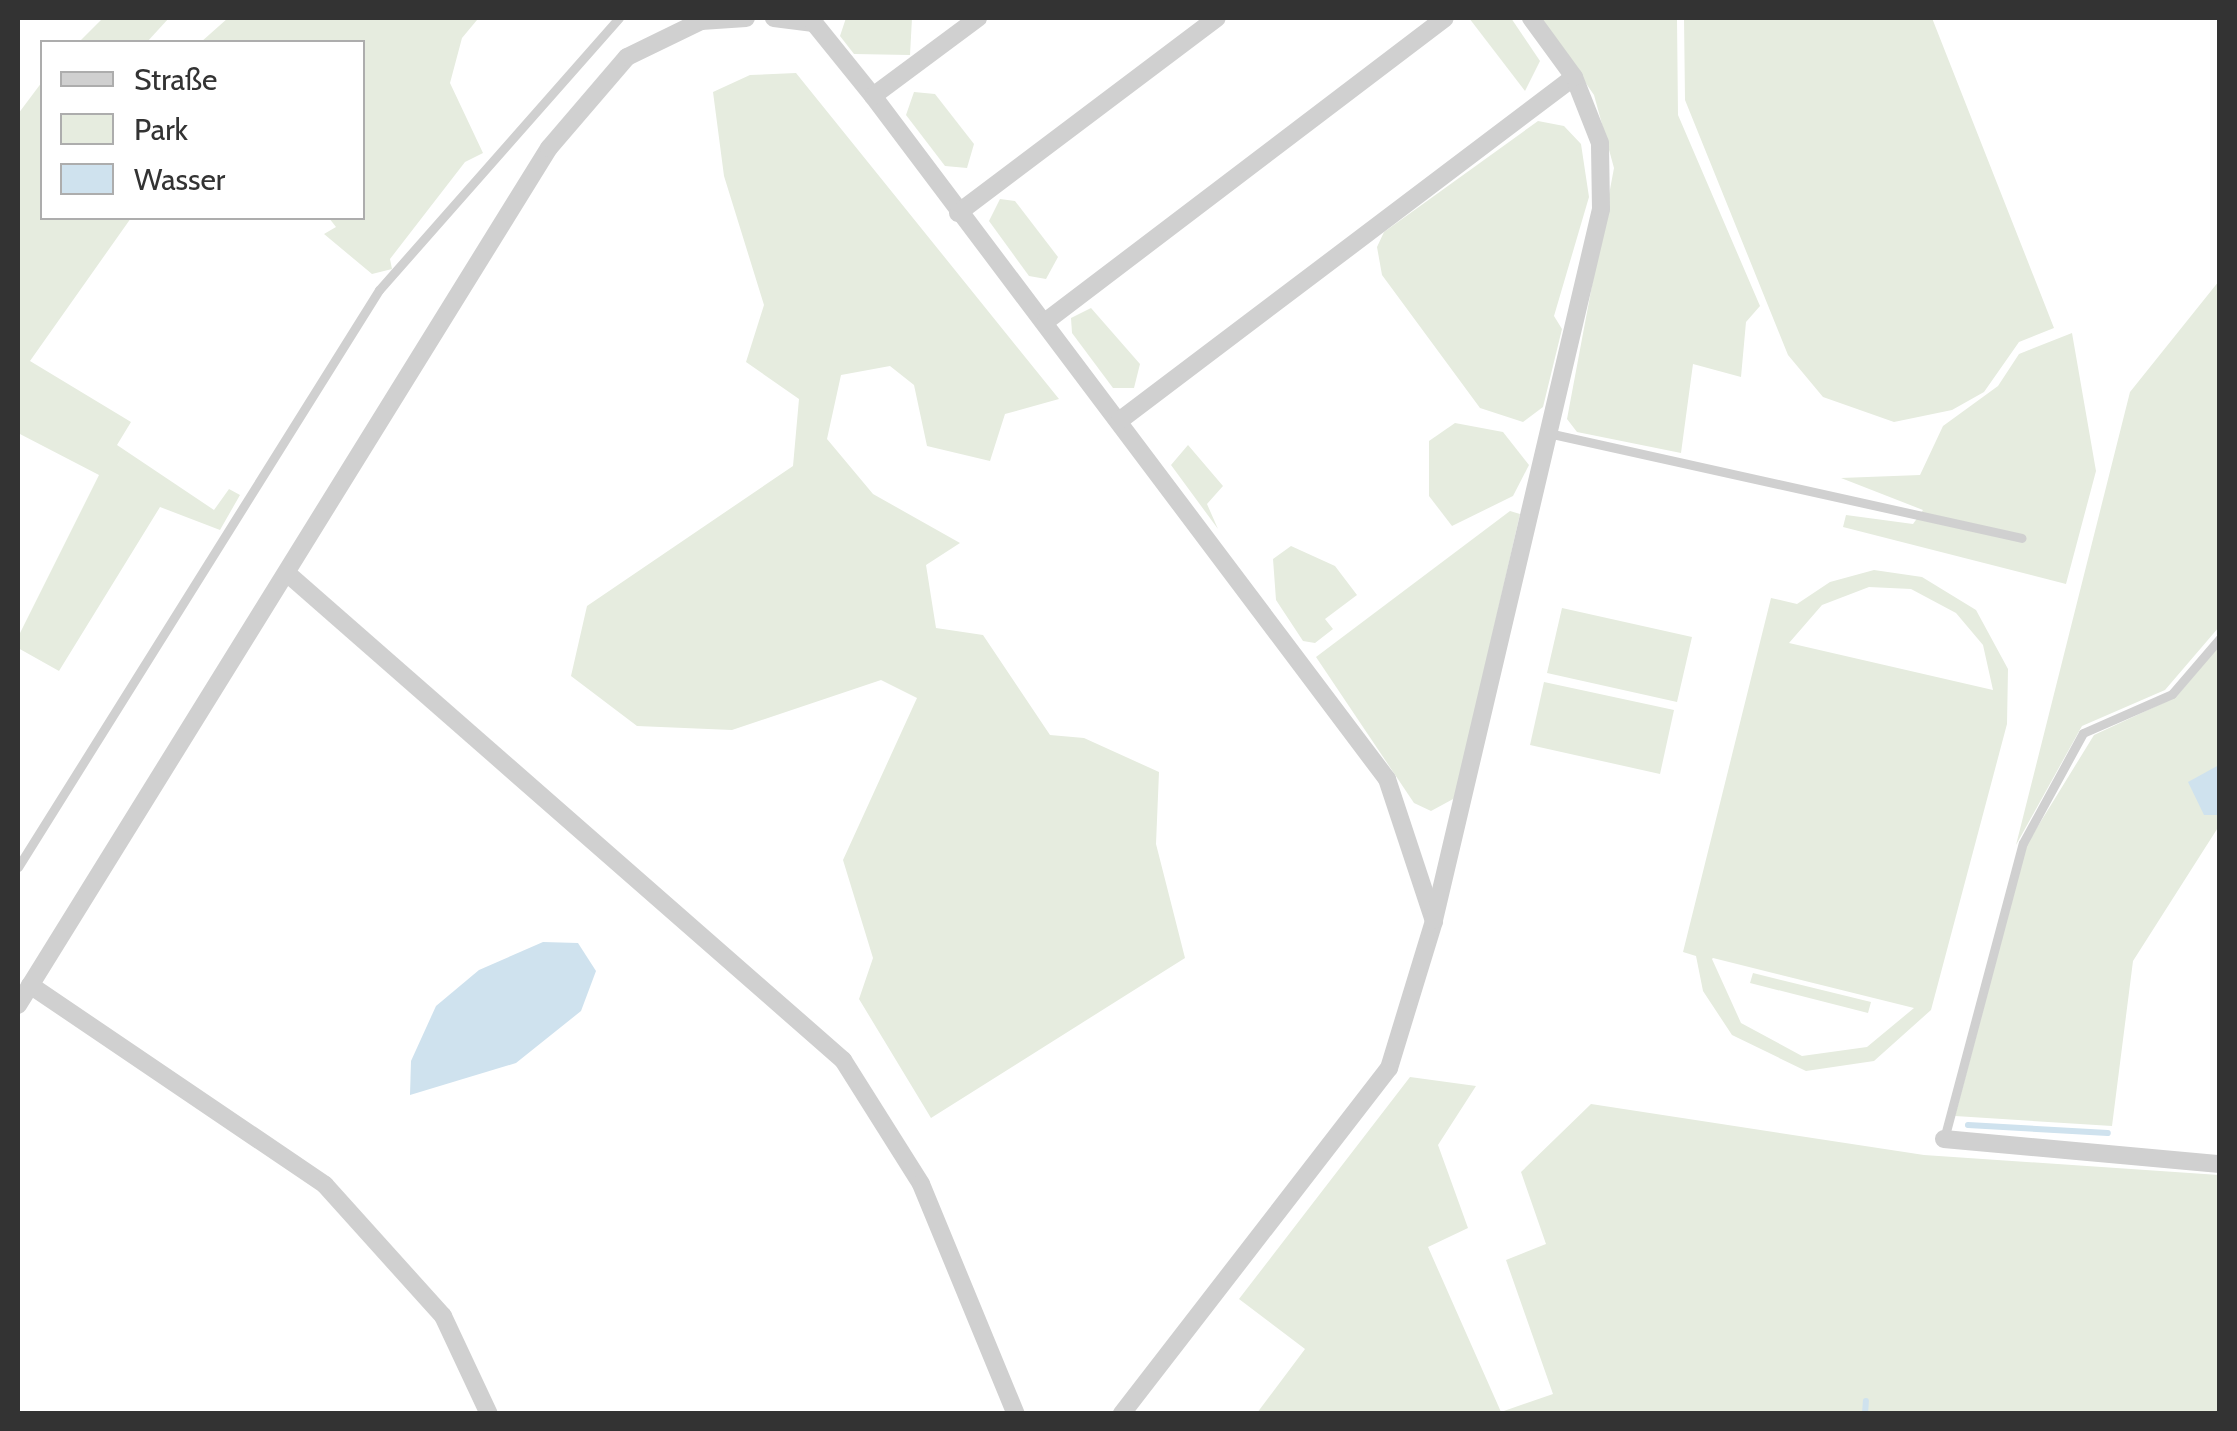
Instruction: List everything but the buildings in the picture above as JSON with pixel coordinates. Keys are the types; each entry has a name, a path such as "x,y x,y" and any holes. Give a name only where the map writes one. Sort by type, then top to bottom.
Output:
{"street":[{"path":"18,1005 548,148 627,57 701,21 746,18"},
{"path":"774,18 817,20 958,213 1045,322 1386,778 1434,921"},
{"path":"873,96 978,18"},
{"path":"958,213 1217,18"},
{"path":"1045,322 1445,18"},
{"path":"1122,1414 1389,1068 1434,921 1601,209 1600,143 1574,77 1531,18"},
{"path":"1119,422 1574,77"},
{"path":"288,574 843,1060 921,1184 1016,1414"},
{"path":"30,985 325,1185 443,1316 489,1414"},
{"path":"1944,1138 2220,1164"}],"lane":[{"path":"18,867 379,290 619,18"},
{"path":"1548,433 2021,538"},
{"path":"1944,1138 2031,828 2084,733 2172,694 2220,638"}],"green space":[{"path":"103,18 169,18 149,40 81,40"},
{"path":"228,18 477,20 462,38 450,83 483,153 465,162 390,259 392,269 372,274 324,234 336,227 331,220 365,220 365,40 203,40"},
{"path":"846,18 912,18 910,55 854,54 840,36"},
{"path":"1469,18 1511,18 1540,61 1525,91"},
{"path":"1541,18 1677,18 1678,115 1760,306 1746,322 1741,377 1693,364 1681,453 1577,432 1567,419 1614,168 1594,95"},
{"path":"1684,18 1932,18 2054,328 2019,342 1984,392 1952,410 1894,422 1823,397 1788,355 1685,100"},
{"path":"796,73 1059,399 1005,414 990,461 927,446 914,385 890,366 841,375 827,439 873,494 960,543 926,565 936,628 983,635 1050,735 1084,738 1159,772 1156,844 1185,958 931,1118 859,999 873,958 843,860 917,698 881,680 732,730 637,726 571,676 587,606 793,466 799,399 746,362 764,305 724,176 713,92 750,75"},
{"path":"40,85 40,220 130,220 30,361 131,422 117,445 214,510 229,489 240,495 220,530 160,507 59,671 18,648 18,637 99,475 18,433 18,114"},
{"path":"914,92 935,94 974,144 967,168 945,166 906,115"},
{"path":"1538,121 1564,126 1581,144 1589,197 1554,316 1562,329 1543,407 1523,422 1480,408 1382,275 1377,247 1384,232"},
{"path":"1000,199 1015,201 1058,257 1046,279 1029,276 989,221"},
{"path":"2219,281 2219,627 2165,690 2082,726 2016,845 2130,392"},
{"path":"1091,308 1140,364 1134,388 1113,388 1072,333 1071,318"},
{"path":"2072,333 2096,471 2066,584 1843,527 1846,515 1913,524 1923,510 1841,478 1920,475 1943,426 1998,386 2019,354"},
{"path":"1455,423 1503,432 1529,465 1513,496 1452,526 1429,496 1429,441"},
{"path":"1188,445 1223,486 1207,504 1218,529 1171,465"},
{"path":"1510,511 1520,514 1455,798 1431,811 1414,803 1316,657"},
{"path":"1291,546 1335,566 1357,595 1325,619 1333,629 1315,643 1303,641 1276,600 1273,559"},
{"path":"1874,570 1922,577 1976,610 2008,669 2007,724 1931,1010 1874,1061 1806,1071 1732,1035 1703,991 1696,956 1683,952 1771,598 1797,604 1830,582","holes":["1869,587 1911,589 1956,613 1983,645 1993,690 1789,643 1822,605","1713,958 1914,1008 1867,1047 1802,1056 1741,1023"]},
{"path":"1562,608 1692,637 1677,702 1547,673"},
{"path":"2219,646 2219,826 2133,961 2112,1126 1955,1116 2027,844 2094,735 2176,697"},
{"path":"1544,682 1674,710 1660,774 1530,745"},
{"path":"1753,973 1871,1002 1868,1013 1750,983"},
{"path":"1410,1077 1476,1086 1438,1145 1468,1228 1428,1247 1501,1412 1553,1394 1506,1260 1546,1244 1521,1172 1591,1104 1924,1155 2219,1175 2219,1413 1257,1413 1305,1349 1239,1299"}],"water":[{"path":"2219,765 2219,815 2204,815 2188,782"},
{"path":"543,942 578,943 596,971 581,1011 516,1063 410,1095 411,1061 436,1006 479,970"}],"waterway":[{"path":"1968,1125 2108,1133"},
{"path":"1865,1414 1866,1401"}]}
